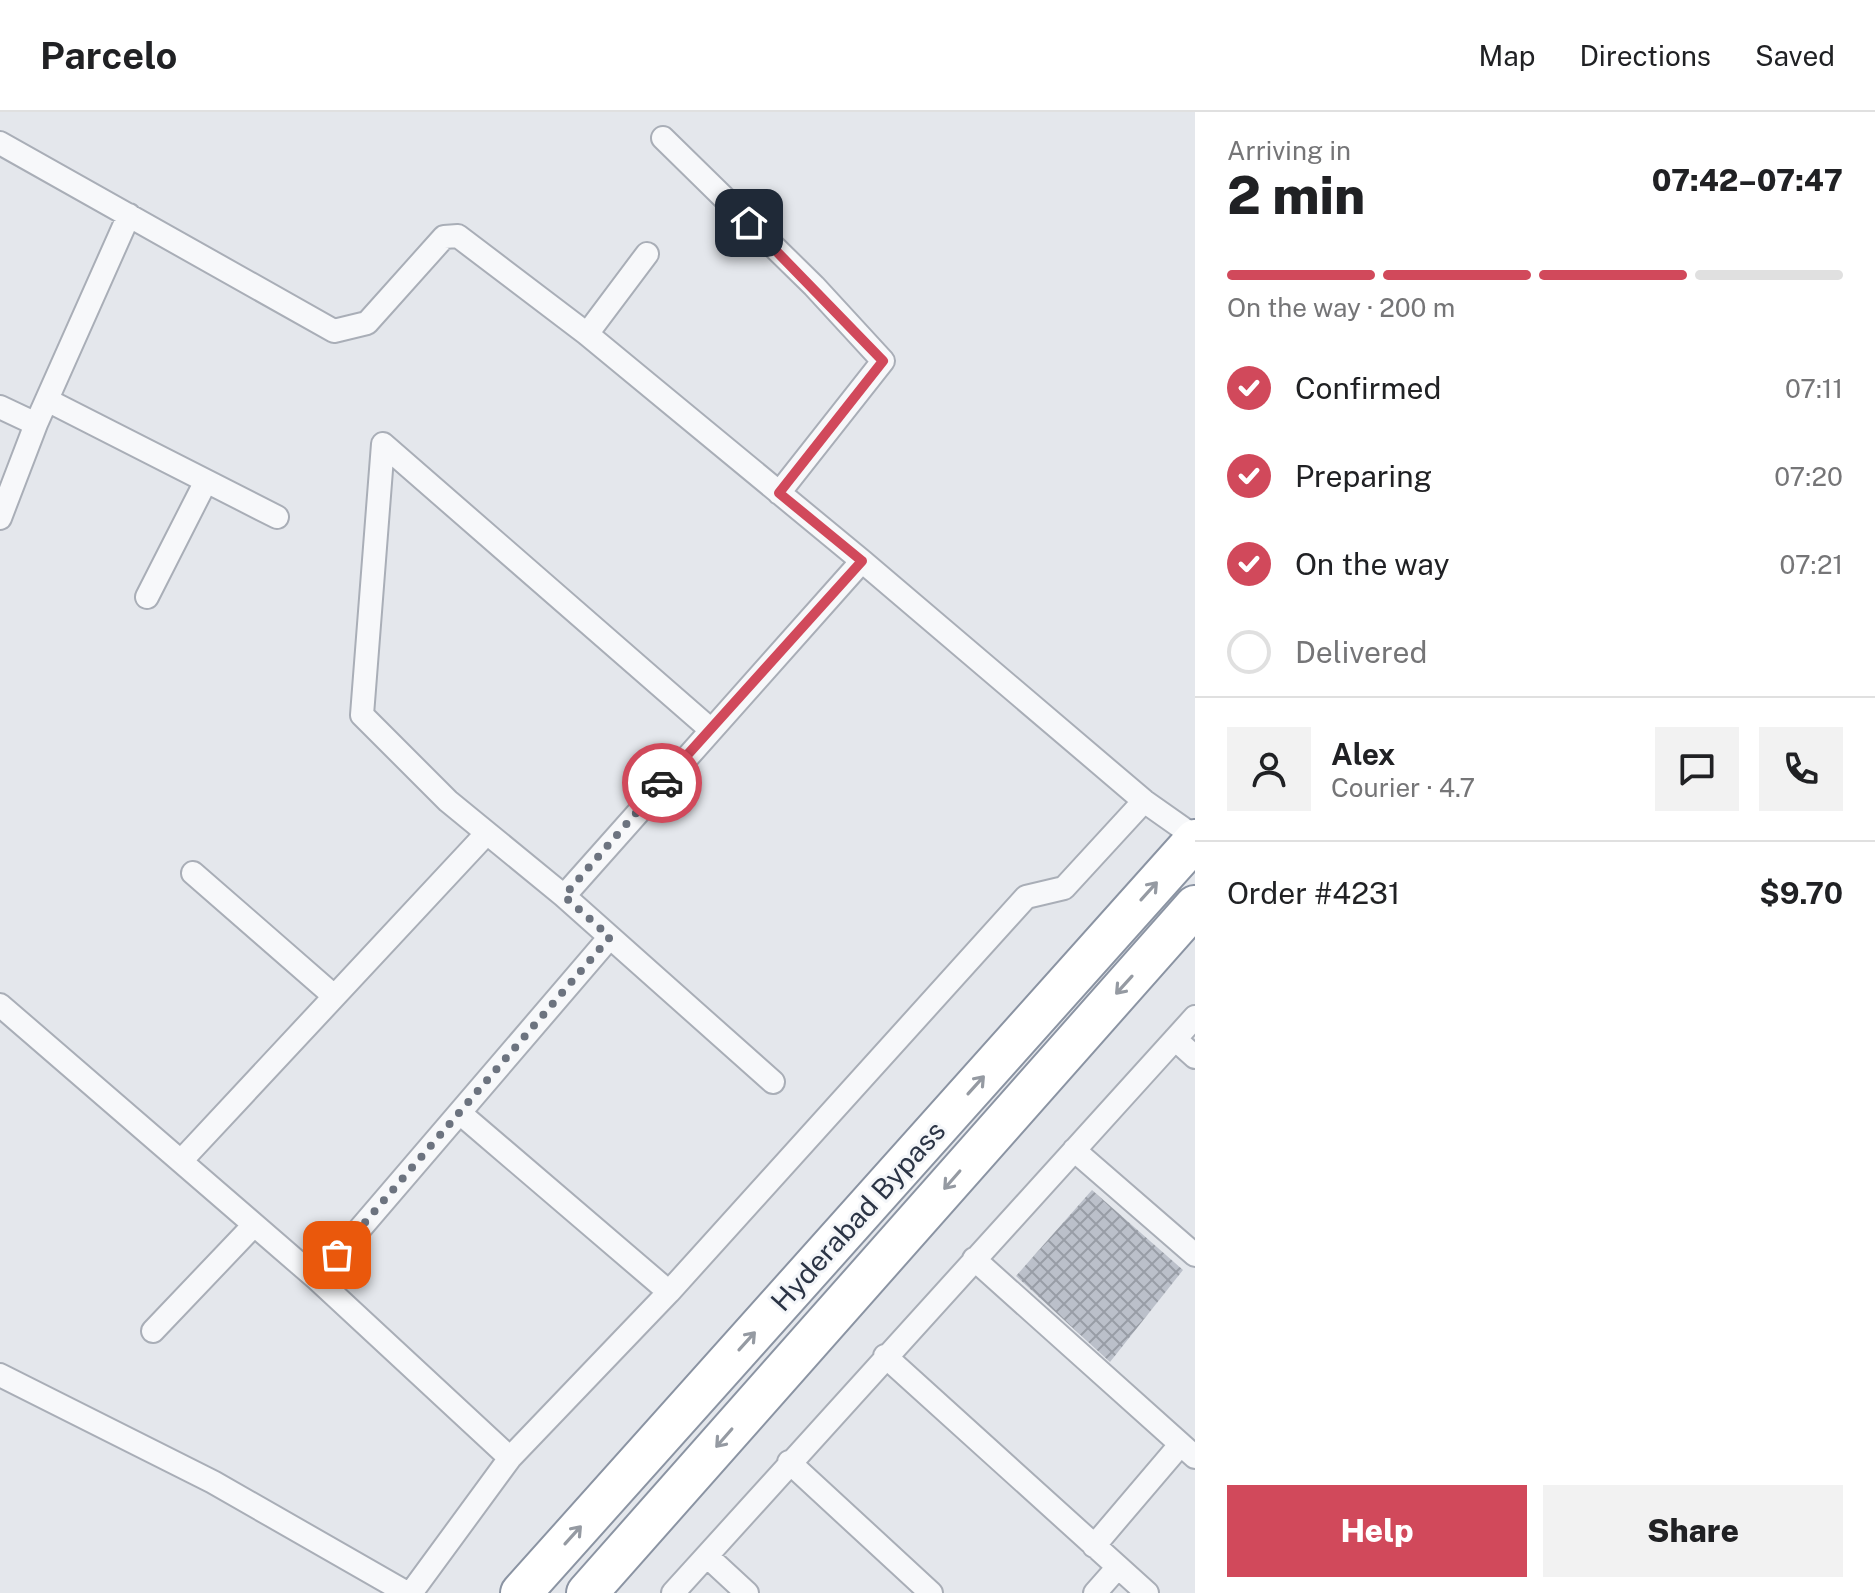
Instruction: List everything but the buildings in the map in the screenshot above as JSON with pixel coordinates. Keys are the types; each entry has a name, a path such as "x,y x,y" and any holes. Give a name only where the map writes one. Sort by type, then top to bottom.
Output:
{"highway":[{"name":"Hyderabad Bypass","path":"521,1593 1195,838"},
{"name":"Hyderabad Bypass","path":"587,1593 1195,906"}],"street":[{"path":"663,138 814,286 883,361 779,493"},
{"path":"0,143 334,331 367,323 444,237 458,236 587,334 862,561 1144,801 1195,838"},
{"path":"0,518 36,424 129,215"},
{"path":"587,334 647,254"},
{"path":"47,400 277,517"},
{"path":"0,407 36,424"},
{"path":"710,729 383,444 362,715 486,834 564,896 773,1082"},
{"path":"147,597 206,481"},
{"path":"564,896 862,561"},
{"path":"0,1375 213,1482 409,1593 510,1458 669,1292 1026,897 1064,888 1144,801"},
{"path":"181,1161 486,834"},
{"path":"193,873 334,996"},
{"path":"317,1279 610,937"},
{"path":"0,1005 317,1279 510,1458"},
{"path":"673,1593 1195,1017"},
{"path":"1175,1039 1195,1057"},
{"path":"461,1114 669,1292"},
{"path":"1074,1150 1195,1255"},
{"path":"153,1331 254,1225"},
{"path":"974,1259 1188,1451 1094,1546"},
{"path":"885,1356 1147,1593"},
{"path":"789,1462 931,1593"},
{"path":"708,1557 747,1593"},
{"path":"1095,1593 1118,1567"}],"way so far":[{"path":"337,1255 610,937 564,896 662,783"}],"route":[{"path":"662,783 862,561 779,493 883,361 814,286 749,223"}]}
